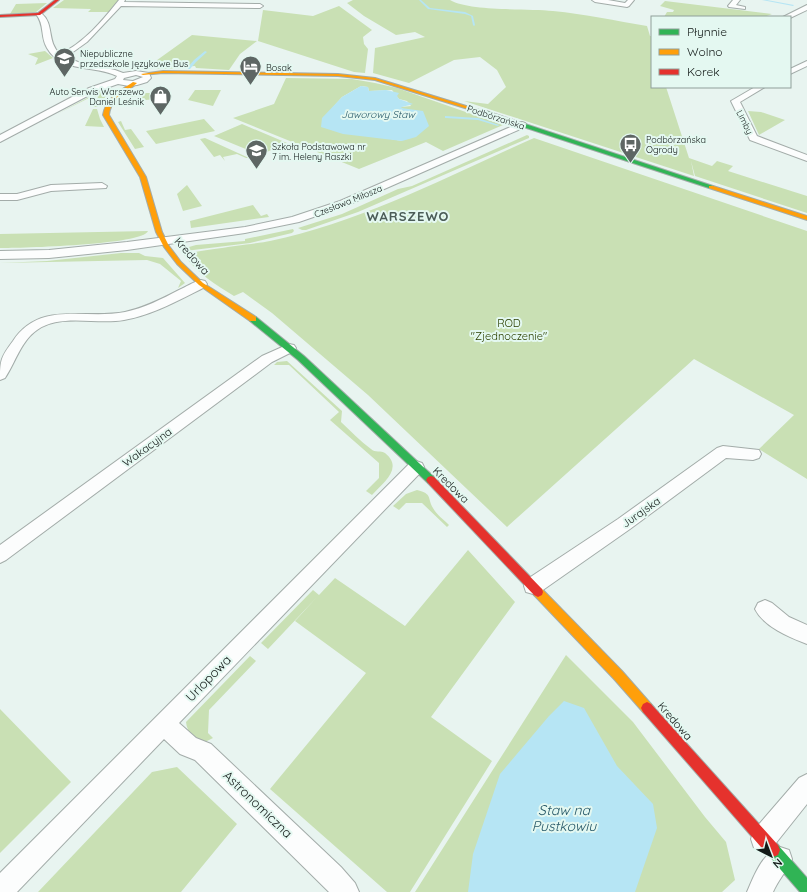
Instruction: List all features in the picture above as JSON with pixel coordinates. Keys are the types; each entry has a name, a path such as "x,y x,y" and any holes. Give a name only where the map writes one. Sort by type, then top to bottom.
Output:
{"street":[{"path":"0,16 39,14 57,0"},
{"path":"595,0 628,5"},
{"path":"737,0 731,6 743,8"},
{"path":"60,57 73,50 104,21 121,2 260,6"},
{"path":"788,16 807,7"},
{"path":"39,14 45,21 48,46 60,57 73,63 118,73 120,80"},
{"path":"791,71 807,64"},
{"name":"Podbórzańska","path":"102,69 118,69 142,75 176,72 332,74 365,77 393,84 522,125 807,218"},
{"path":"791,71 807,74"},
{"path":"0,139 92,90 120,80 142,75"},
{"path":"112,98 135,83 142,75"},
{"path":"120,80 135,83"},
{"name":"Kredowa","path":"120,80 120,85 106,107 107,117 143,177 163,242 177,261 201,284 261,324 289,348 416,467 533,586 636,695 807,889"},
{"name":"Limby","path":"759,88 735,101 753,138 807,158"},
{"name":"Czesława Miłosza","path":"0,255 50,254 163,242 254,229 314,215 522,125"},
{"path":"0,197 17,197 51,188 102,186"},
{"path":"0,375 27,331 43,321 57,318 126,316 150,308 201,284"},
{"name":"Wakacyjna","path":"3,549 261,364 289,348"},
{"name":"Jurajska","path":"533,586 624,524 723,452 753,454"},
{"name":"Urlopowa","path":"0,890 416,467"},
{"path":"765,609 782,623 807,635"},
{"name":"Astronomiczna","path":"163,724 188,746 203,752 332,876 346,892"},
{"path":"763,839 807,786"},
{"path":"760,892 768,873 780,859"}],"green space":[{"path":"64,0 119,0 110,12 88,12 91,9 53,8"},
{"path":"353,0 450,0 459,4 485,8 565,12 647,26 651,36 651,88 666,88 689,158 712,166 717,161 733,166 728,171 807,196 807,213 695,176 691,161 694,176 464,101 488,104 506,87 497,70 480,57 454,60 409,83 373,73 375,48 425,37 415,32 396,35 364,16 347,3"},
{"path":"665,1 772,14 767,16 665,16 667,12 673,12 674,10 660,6"},
{"path":"47,3 36,12 10,14 16,4"},
{"path":"339,6 372,30 363,37 364,44 368,49 365,73 354,72 258,41 263,10 313,16"},
{"path":"192,35 257,41 240,54 229,70 196,68 195,66 166,68 183,69 135,68 146,68"},
{"path":"45,51 53,58 35,65 38,58 28,54"},
{"path":"286,78 352,79 397,88 503,125 443,151 426,142 359,169 233,118 274,104","holes":["361,86 368,87 369,91 392,90 399,99 407,101 411,106 401,107 403,109 402,141 385,138 334,106 342,97"]},
{"path":"106,88 111,89 98,107 94,107 98,97 91,97 57,114"},
{"path":"195,90 221,90 213,106 188,100"},
{"path":"134,93 155,93 171,97 138,101 140,97 130,97"},
{"path":"93,109 97,109 104,127 85,126"},
{"path":"748,111 761,112 785,120 759,135"},
{"path":"204,119 215,131 156,144 146,131"},
{"path":"121,121 125,130 131,129 144,147 135,149 118,122"},
{"path":"242,124 287,143 260,155 214,136"},
{"path":"527,135 529,138 358,212 306,230 298,228 342,214 398,189 412,186"},
{"path":"205,138 249,158 237,154 223,157 225,161 220,155 214,157 200,139"},
{"name":"ROD \"Zjednoczenie\"","path":"534,138 807,231 807,479 759,449 794,415 694,359 507,527 368,395 272,313 243,292 234,296 220,287 201,273 184,255 270,241 304,233 338,222 404,197"},
{"path":"187,185 202,206 183,211 177,194"},
{"path":"253,205 261,216 267,214 269,217 191,228 190,221"},
{"path":"293,229 294,231 292,233 250,243 185,251 189,247 196,245 245,241 245,239"},
{"path":"148,231 141,236 104,243 0,248 0,234"},
{"path":"121,253 139,253 145,256 163,258 185,283 178,288 181,281 160,264 147,260 0,263 47,261"},
{"path":"287,361 342,411 341,422 363,443 373,450 385,453 390,459 393,464 390,475 372,495 366,491 379,478 379,463 330,420 339,412 289,365 274,365 277,362"},
{"path":"417,490 428,495 434,510 449,525 447,527 422,503 406,503 399,510 393,506 406,494"},
{"path":"468,550 515,602 431,717 492,761 410,892 387,892 270,789 366,673 295,621 317,597 268,649 261,643 313,590 319,595 335,578 405,626"},
{"path":"566,655 633,722 705,817 726,842 735,880 722,892 415,892"},
{"path":"250,656 256,661 209,710 208,733 213,738 205,742 195,737 188,729 186,722"},
{"path":"0,709 71,782 0,853"},
{"path":"177,767 237,824 181,892 38,892 152,772"}],"water":[{"name":"Jaworowy Staw","path":"361,86 368,87 369,91 386,90 399,93 397,96 399,99 413,104 401,108 423,111 429,126 416,137 402,141 343,134 321,127 322,118 342,97"},
{"name":"Staw na Pustkowiu","path":"564,701 584,708 617,766 653,804 657,828 635,892 468,892 473,854 500,774 549,716"}],"waterway":[{"path":"420,0 429,9 465,13 472,16 474,25"},
{"path":"763,0 793,5"},
{"path":"189,68 206,52"},
{"path":"446,117 478,119 498,125"}],"traffic: fast":[{"path":"486,113 711,187"},
{"path":"253,319 301,358 431,480"},
{"path":"773,850 807,889"}],"traffic: slow":[{"path":"143,74 163,72 338,75 375,79 486,113"},
{"path":"135,83 112,100 109,104 106,115 143,177 159,232 166,246 179,263 201,284 253,319"},
{"path":"711,187 807,218"},
{"path":"538,592 618,675 647,708"}],"traffic: jam":[{"path":"0,16 39,14 57,0"},
{"path":"431,480 538,592"},
{"path":"647,708 773,850"}],"place":[{"name":"Niepubliczne przedszkole językowe Bus","path":"64,78"},
{"name":"Bosak","path":"250,86"},
{"name":"Auto Serwis Warszewo Daniel Leśnik","path":"160,116"},
{"name":"Podbórzańska Ogrody","path":"630,164"},
{"name":"Szkoła Podstawowa nr 7 im. Heleny Raszki","path":"256,170"}],"district":[{"name":"WARSZEWO","path":"408,216"}]}
